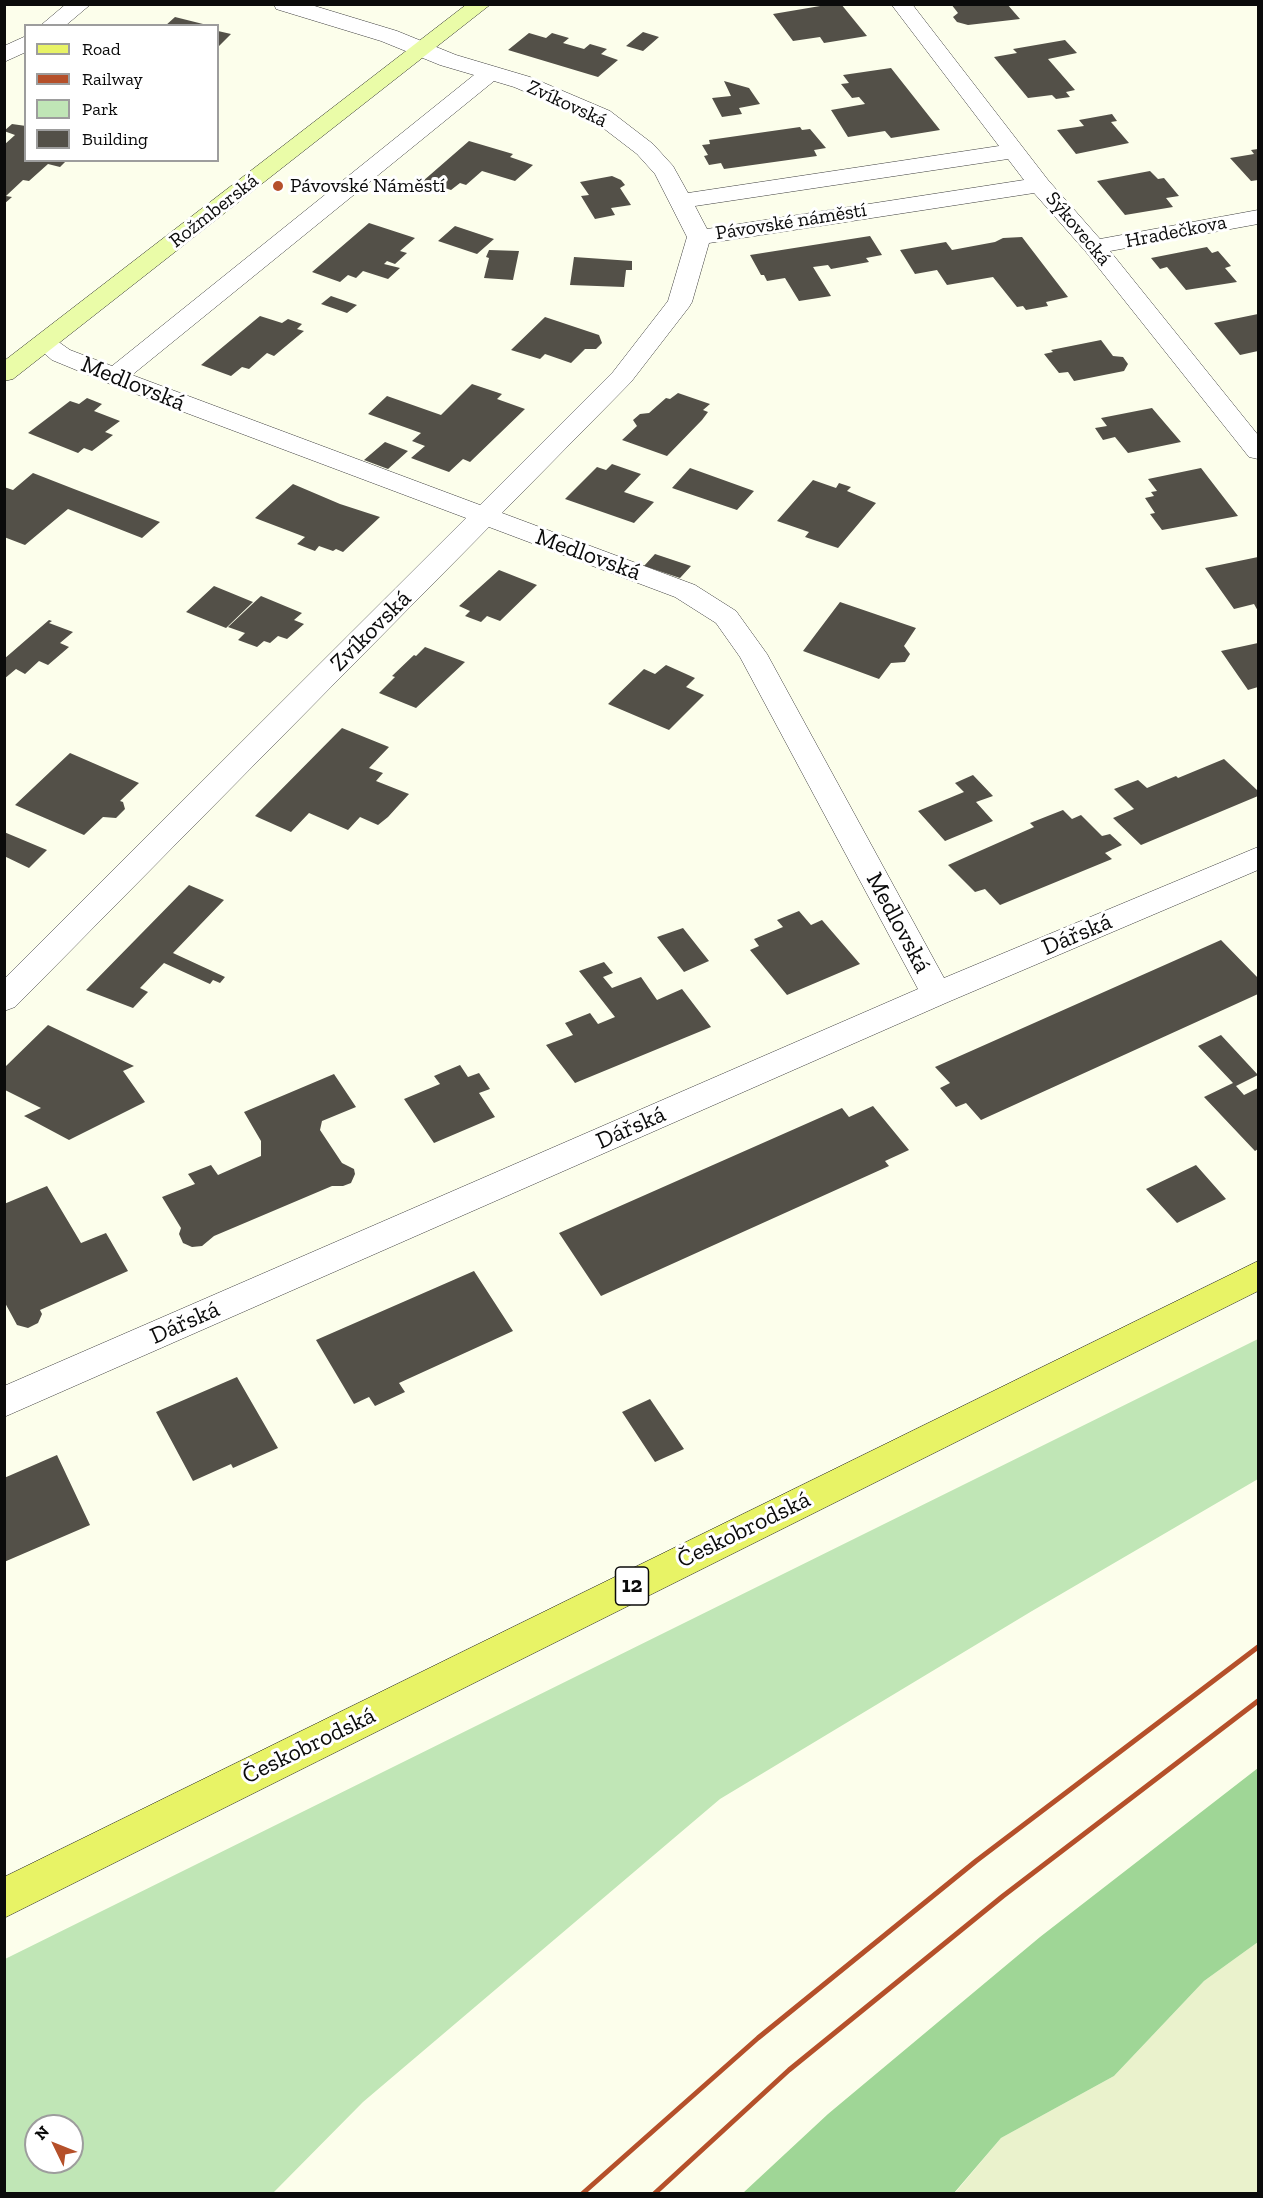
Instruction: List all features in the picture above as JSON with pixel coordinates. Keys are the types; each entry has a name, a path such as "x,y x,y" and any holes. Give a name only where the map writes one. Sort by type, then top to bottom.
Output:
{"main road":[{"name":"Českobrodská","path":"4,1898 1258,1275"}],"street":[{"path":"53,24 81,4"},
{"name":"Zvíkovská","path":"284,4 389,36 557,96 602,116 645,149 665,171 682,201"},
{"name":"Rožmberská","path":"4,374 481,4"},
{"name":"Sýkovecká","path":"901,4 1040,185 1094,247 1258,451"},
{"path":"4,56 24,43"},
{"path":"116,376 490,73"},
{"name":"Pávovské náměstí","path":"1014,151 682,201 699,237 1040,185"},
{"name":"Hradečkova","path":"1094,247 1258,216"},
{"name":"Zvíkovská","path":"4,999 622,377 680,302 699,237"},
{"name":"Medlovská","path":"44,344 61,355 129,383 686,591 726,617 753,654 937,994"},
{"name":"Dářská","path":"4,1402 937,994 1258,858"}],"green space":[{"path":"1258,1339 1258,1479 1032,1611 720,1799 363,2102 273,2193 5,2193 5,1959"},
{"path":"1258,1768 1258,1942 1204,1981 1114,2076 1001,2138 954,2193 743,2193 828,2114 1040,1937"},
{"path":"1258,1942 1258,2193 954,2194 1001,2138 1114,2076 1204,1981"}],"building":[{"path":"841,4 867,36 824,43 820,37 793,41 773,14"},
{"path":"951,4 1007,4 1020,19 968,25 957,22 953,17 958,13"},
{"path":"175,17 203,24 167,24"},
{"path":"219,31 231,34 219,46"},
{"path":"643,32 659,37 643,51 626,46"},
{"path":"529,33 546,38 552,33 569,38 563,43 584,49 590,44 607,49 601,54 618,60 598,77 508,50"},
{"path":"1065,40 1077,53 1048,59 1075,90 1066,92 1070,97 1056,99 1052,95 1028,98 994,57 1017,53 1013,49"},
{"path":"891,68 940,130 891,138 885,131 848,137 831,110 865,104 859,97 852,98 841,84 849,83 843,75"},
{"path":"724,81 749,88 760,104 739,108 742,114 722,117 712,98 731,96"},
{"path":"1112,114 1117,121 1111,122 1129,143 1076,154 1057,130 1084,126 1079,120"},
{"path":"12,124 24,126 24,162 65,162 60,167 48,164 29,181 23,180 6,196 12,197 4,204 4,145 15,135 4,131"},
{"path":"800,127 802,130 810,129 826,148 814,150 817,156 724,169 721,163 709,165 704,156 708,155 702,145 710,144 709,140"},
{"path":"469,141 513,154 510,157 533,165 515,181 482,171 466,185 460,183 451,190 423,181"},
{"path":"1258,149 1258,180 1251,181 1230,158 1254,154 1251,150"},
{"path":"1150,171 1158,179 1164,178 1179,196 1166,198 1173,207 1125,215 1097,181"},
{"path":"612,176 621,180 625,185 620,188 631,205 611,208 615,215 595,219 581,196 589,195 580,182"},
{"path":"369,223 415,238 400,251 407,253 395,264 387,261 384,264 400,268 388,279 363,271 356,278 348,275 340,282 312,272"},
{"path":"455,226 494,239 477,254 438,241"},
{"path":"870,236 882,255 866,258 869,262 831,269 828,265 813,267 831,296 799,301 785,278 767,281 750,255"},
{"path":"1022,237 1068,297 1046,302 1048,306 1026,310 1023,306 1017,307 993,277 947,285 937,270 915,274 900,250 946,242 952,250 995,242 1003,238"},
{"path":"1207,247 1212,253 1218,251 1231,266 1225,268 1237,282 1186,290 1167,267 1160,269 1151,258"},
{"path":"489,250 519,251 513,280 484,278"},
{"path":"574,257 632,261 632,270 626,270 624,287 570,285"},
{"path":"331,296 357,305 347,313 321,304"},
{"path":"1258,314 1258,351 1240,355 1214,323"},
{"path":"260,316 282,323 288,319 302,324 297,329 304,331 274,356 267,353 249,369 242,367 231,376 201,365"},
{"path":"545,317 599,335 602,343 596,349 585,349 571,363 545,354 540,359 511,350"},
{"path":"1101,340 1113,356 1123,357 1128,364 1124,371 1074,381 1068,372 1059,373 1044,354 1053,352 1051,350"},
{"path":"472,384 502,394 497,399 525,409 470,462 463,459 449,472 411,458 425,446 412,441 421,433 368,414 387,396 441,415"},
{"path":"678,393 710,404 703,410 708,412 702,420 667,456 622,440 637,426 633,420 640,414 649,413 666,398 670,399"},
{"path":"87,398 102,404 94,411 120,421 105,432 113,435 92,451 84,448 78,453 28,433 70,401 79,404"},
{"path":"1152,408 1181,442 1128,453 1115,437 1103,440 1095,428 1107,426 1101,418"},
{"path":"385,442 408,451 388,469 364,460"},
{"path":"612,464 641,474 624,492 654,502 634,523 565,499 597,467 606,470"},
{"path":"690,468 754,491 737,510 672,488"},
{"path":"1201,468 1238,516 1162,530 1150,514 1155,513 1145,498 1154,496 1151,492 1157,491 1148,479"},
{"path":"33,473 160,522 142,538 68,509 25,545 4,537 4,487 13,490"},
{"path":"813,480 836,488 839,483 851,487 847,491 876,503 838,548 805,537 809,532 777,521"},
{"path":"293,484 340,504 380,517 343,552 319,546 315,551 297,544 305,537 255,518"},
{"path":"655,554 691,566 680,578 644,566"},
{"path":"1258,557 1258,611 1254,604 1234,609 1205,568"},
{"path":"499,570 537,585 500,621 487,616 481,622 465,616 470,611 459,606"},
{"path":"214,586 253,602 226,628 186,612"},
{"path":"261,596 302,613 294,620 304,624 287,639 278,636 270,643 264,641 257,647 238,640 245,633 228,627"},
{"path":"840,602 916,628 904,646 910,654 905,662 891,663 879,679 803,651"},
{"path":"49,620 52,621 49,623 73,632 60,643 69,647 48,665 39,661 25,674 16,669 4,679 4,659"},
{"path":"1258,643 1258,687 1248,690 1221,651"},
{"path":"425,647 465,662 416,708 379,693 395,677 392,676"},
{"path":"666,665 695,678 686,687 704,695 669,730 608,704 644,669 655,674"},
{"path":"342,728 389,747 369,768 383,773 376,781 409,794 388,817 378,825 360,817 348,830 309,813 291,832 255,816"},
{"path":"70,753 139,783 120,801 123,802 125,809 116,818 103,817 84,835 15,805"},
{"path":"1224,759 1258,791 1258,796 1141,845 1113,818 1134,809 1114,789 1138,780 1147,788"},
{"path":"973,775 993,796 976,802 993,821 945,841 918,811 964,792 955,783"},
{"path":"1063,810 1072,819 1081,815 1102,836 1110,834 1122,845 1105,853 1112,859 1000,905 985,889 975,892 948,865 1034,827 1030,823"},
{"path":"4,832 47,850 29,868 4,856"},
{"path":"189,885 224,900 173,953 225,977 220,983 213,980 210,984 164,963 140,988 148,992 133,1008 86,990"},
{"path":"799,911 811,925 822,920 860,964 787,995 750,950 759,946 754,939 783,927 777,920"},
{"path":"683,928 709,961 684,972 657,937"},
{"path":"1221,940 1258,978 1258,994 981,1120 966,1103 956,1107 940,1088 950,1083 935,1067"},
{"path":"604,962 613,973 603,977 612,988 641,977 657,1000 682,989 711,1027 575,1083 546,1045 573,1035 565,1023 590,1013 598,1024 615,1017 579,971"},
{"path":"48,1025 134,1066 123,1071 145,1102 69,1140 24,1116 41,1108 5,1090 5,1067"},
{"path":"1221,1035 1258,1075 1236,1086 1244,1095 1258,1088 1258,1149 1255,1151 1204,1097 1233,1083 1198,1046"},
{"path":"460,1065 468,1077 479,1073 490,1089 479,1093 495,1117 434,1143 404,1099 440,1084 434,1076"},
{"path":"334,1074 356,1107 322,1121 320,1130 342,1163 354,1169 355,1174 351,1183 332,1186 214,1236 202,1246 192,1247 183,1243 179,1234 181,1228 162,1197 195,1184 188,1174 211,1165 218,1175 261,1156 261,1141 244,1112"},
{"path":"873,1106 909,1150 885,1161 889,1166 601,1296 559,1233 842,1108 849,1117"},
{"path":"1196,1165 1226,1199 1177,1223 1146,1189"},
{"path":"47,1186 81,1243 106,1233 128,1271 40,1310 42,1314 38,1323 28,1328 17,1325 4,1301 4,1204"},
{"path":"474,1271 513,1331 399,1383 405,1392 375,1406 369,1397 354,1404 316,1340"},
{"path":"237,1377 278,1448 233,1468 231,1464 193,1481 156,1412"},
{"path":"650,1399 684,1449 655,1462 622,1412"},
{"path":"57,1455 90,1525 4,1562 4,1478"}],"railway":[{"path":"582,2194 758,2038 976,1861 1258,1647"},
{"path":"654,2194 789,2070 1003,1896 1258,1701"}],"place":[{"name":"Pávovské Náměstí","path":"278,186"}]}
